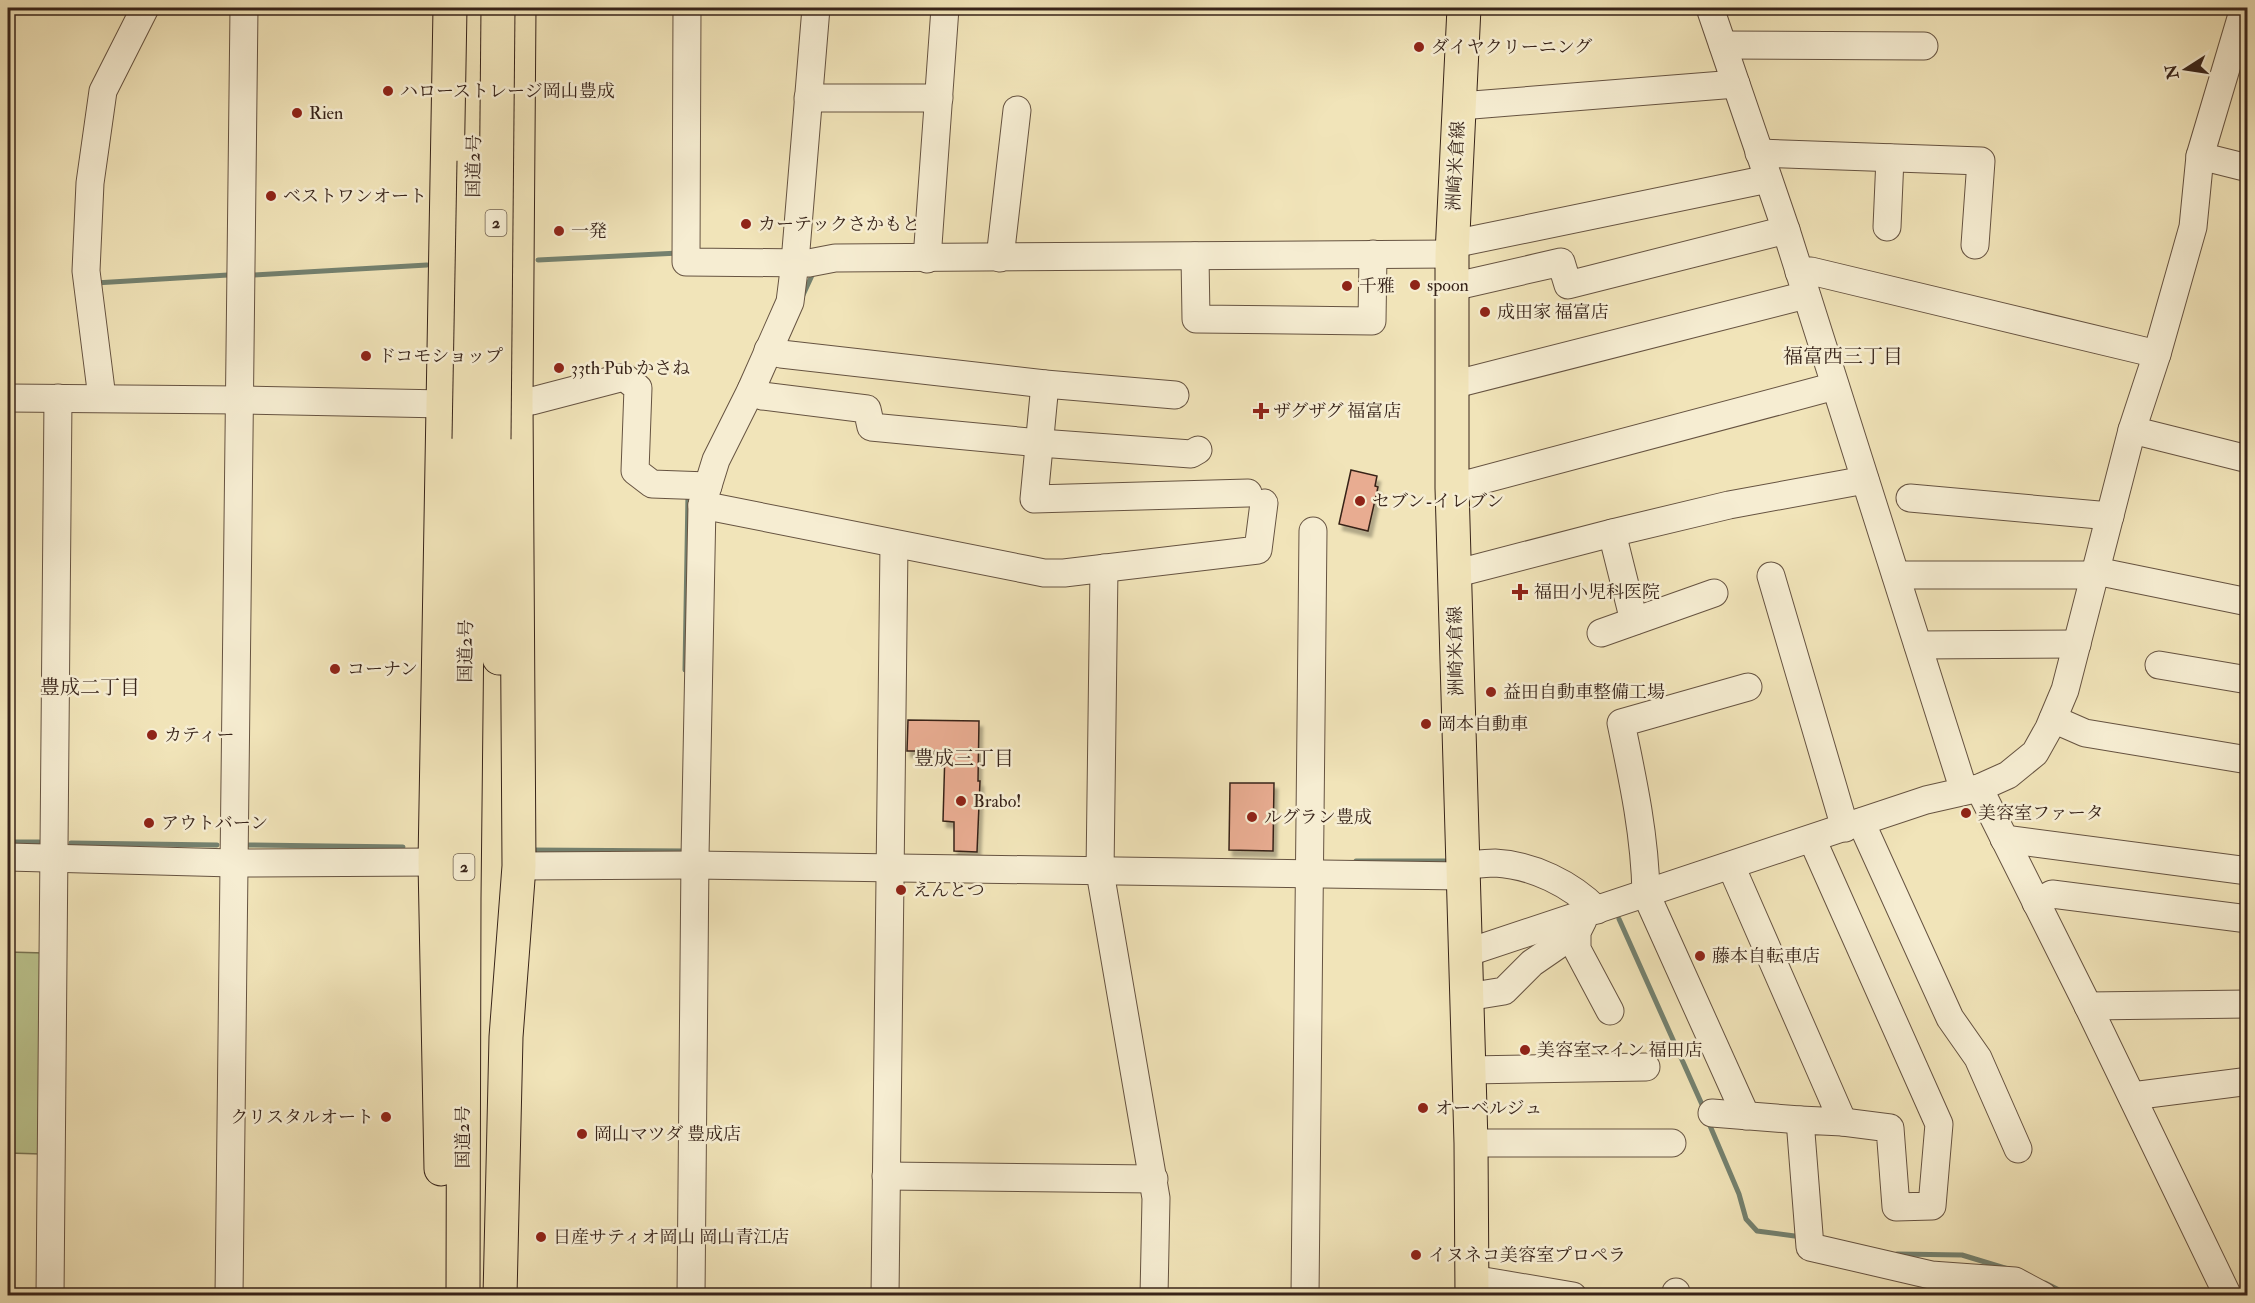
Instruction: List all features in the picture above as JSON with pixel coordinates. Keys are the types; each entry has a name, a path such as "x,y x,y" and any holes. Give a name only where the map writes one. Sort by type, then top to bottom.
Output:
{"main road":[{"path":"441,1296 435,862 450,8"},
{"name":"国道2号","path":"477,8 481,439 489,573 483,1296"},
{"name":"国道2号","path":"463,1296 464,899 498,8"},
{"name":"2","path":"506,1037 519,867 516,401 519,8"},
{"name":"洲崎米倉線","path":"1464,8 1452,249 1452,488 1471,1143 1472,1287"},
{"path":"489,573 505,702 503,950 506,1037 500,1296"},
{"path":"441,1169 449,930 464,899"}],"street":[{"path":"102,398 86,271 90,183 103,92 145,8"},
{"path":"229,1296 244,8"},
{"path":"687,8 686,262 803,258 927,259 1373,254 1452,249 1768,179"},
{"path":"691,1296 695,857 705,495 716,460 756,393 775,352 803,258 808,98 816,8"},
{"path":"927,259 945,8"},
{"path":"1710,8 1803,284 1918,645 1971,790 2004,839 2132,1095 2228,1296"},
{"path":"1466,953 1587,918 1646,894 1926,800 1971,790 2008,775 2035,753 2065,690 2132,430 2157,354 2193,227 2200,156 2244,8"},
{"path":"1723,45 1924,46"},
{"path":"1460,106 1736,84"},
{"path":"808,98 939,98"},
{"path":"1000,258 1017,110"},
{"path":"1759,153 1981,161 1975,245"},
{"path":"2200,156 2247,168"},
{"path":"1887,227 1890,158"},
{"path":"1452,287 1561,261 1568,285 1785,230"},
{"path":"1195,256 1196,319 1372,321 1373,254"},
{"path":"1452,385 1803,284 1811,271 2157,354"},
{"path":"775,352 1045,384 1175,395"},
{"path":"8,398 444,404 545,399 624,377 638,388 635,471 652,484 705,495 894,545 1044,573 1064,573 1258,550 1256,498 1034,500 1045,384"},
{"path":"1452,488 1835,386"},
{"path":"756,393 867,409 871,427 1191,454 1198,450"},
{"path":"50,1296 58,398"},
{"path":"2132,430 2247,459"},
{"path":"1454,574 1729,505 1865,480"},
{"path":"1910,498 2110,516"},
{"path":"1305,1296 1313,531"},
{"path":"1612,533 1634,621"},
{"path":"885,1296 886,1176 881,864 894,545"},
{"path":"1104,568 1100,863 1154,1179 1156,1198 1154,1296"},
{"path":"1896,575 2095,573 2247,602"},
{"path":"1771,576 1853,825 1950,1018 1978,1058 2018,1149"},
{"path":"1601,633 1714,593"},
{"path":"1918,645 2077,644"},
{"path":"2159,665 2247,680"},
{"path":"1746,1116 1646,894 1646,863 1639,814 1621,723 1748,687"},
{"path":"2053,718 2085,733 2247,760"},
{"path":"1712,1113 1843,1122 1890,1128 1896,1208 1932,1206 1939,1124 1812,839"},
{"path":"2004,839 2247,871"},
{"path":"8,857 233,863 435,862"},
{"path":"519,867 695,857 881,864 1309,865 1462,871 1495,863 1521,867 1550,877 1582,895 1587,918 1577,949 1610,1011"},
{"path":"1731,866 1843,1122"},
{"path":"2036,903 2052,894 2247,919"},
{"path":"1467,997 1504,991 1532,963 1587,918"},
{"path":"2088,1006 2247,1004"},
{"path":"1469,1070 1646,1067"},
{"path":"2132,1095 2242,1082"},
{"path":"1800,1120 1810,1247 1930,1275 2015,1281 2043,1296"},
{"path":"1471,1143 1671,1143"},
{"path":"886,1176 1154,1179"},
{"path":"1472,1287 1573,1296"}],"green space":[{"path":"8,952 44,953 41,1154 8,1153"}],"building":[{"path":"1351,470 1377,476 1375,486 1378,487 1368,531 1339,524"},
{"path":"908,720 979,721 978,781 980,781 977,852 954,851 954,822 943,821 945,751 907,751"},
{"name":"ルグラン豊成","path":"1230,783 1274,783 1273,851 1229,850"}],"waterway":[{"path":"538,260 679,253"},
{"path":"253,275 427,265"},
{"path":"803,295 814,271"},
{"path":"95,283 228,275"},
{"path":"685,670 688,494"},
{"path":"8,842 39,842"},
{"path":"71,843 217,845"},
{"path":"249,845 403,847"},
{"path":"531,850 686,851"},
{"path":"1356,861 1450,861"},
{"path":"1619,919 1704,1109"},
{"path":"1708,1121 1739,1194 1746,1219 1757,1231 1802,1237"},
{"path":"1897,1254 1962,1255 2008,1269"},
{"path":"2045,1283 2071,1296"}],"place":[{"name":"ダイヤクリーニング","path":"1419,47"},
{"name":"ハローストレージ岡山豊成","path":"388,91"},
{"name":"Rien","path":"297,113"},
{"name":"ベストワンオート","path":"271,196"},
{"name":"カーテックさかもと","path":"746,224"},
{"name":"一発","path":"559,231"},
{"name":"spoon","path":"1415,285"},
{"name":"千雅","path":"1347,286"},
{"name":"成田家 福富店","path":"1485,312"},
{"name":"ドコモショップ","path":"366,356"},
{"name":"33th Pub かさね","path":"559,368"},
{"name":"ザグザグ 福富店","path":"1261,411"},
{"name":"セブン-イレブン","path":"1360,501"},
{"name":"福田小児科医院","path":"1520,592"},
{"name":"コーナン","path":"335,669"},
{"name":"益田自動車整備工場","path":"1491,692"},
{"name":"岡本自動車","path":"1426,724"},
{"name":"カティー","path":"152,735"},
{"name":"Brabo!","path":"961,801"},
{"name":"美容室ファータ","path":"1966,813"},
{"name":"ルグラン豊成","path":"1252,817"},
{"name":"アウトバーン","path":"149,823"},
{"name":"えんとつ","path":"901,890"},
{"name":"藤本自転車店","path":"1700,956"},
{"name":"美容室マイン 福田店","path":"1525,1050"},
{"name":"オーベルジュ","path":"1423,1108"},
{"name":"クリスタルオート","path":"386,1117"},
{"name":"岡山マツダ 豊成店","path":"582,1134"},
{"name":"日産サティオ岡山 岡山青江店","path":"541,1237"},
{"name":"イヌネコ美容室プロペラ","path":"1416,1255"}],"district":[{"name":"福富西三丁目","path":"1843,356"},
{"name":"豊成二丁目","path":"90,687"},
{"name":"豊成三丁目","path":"964,758"}]}
